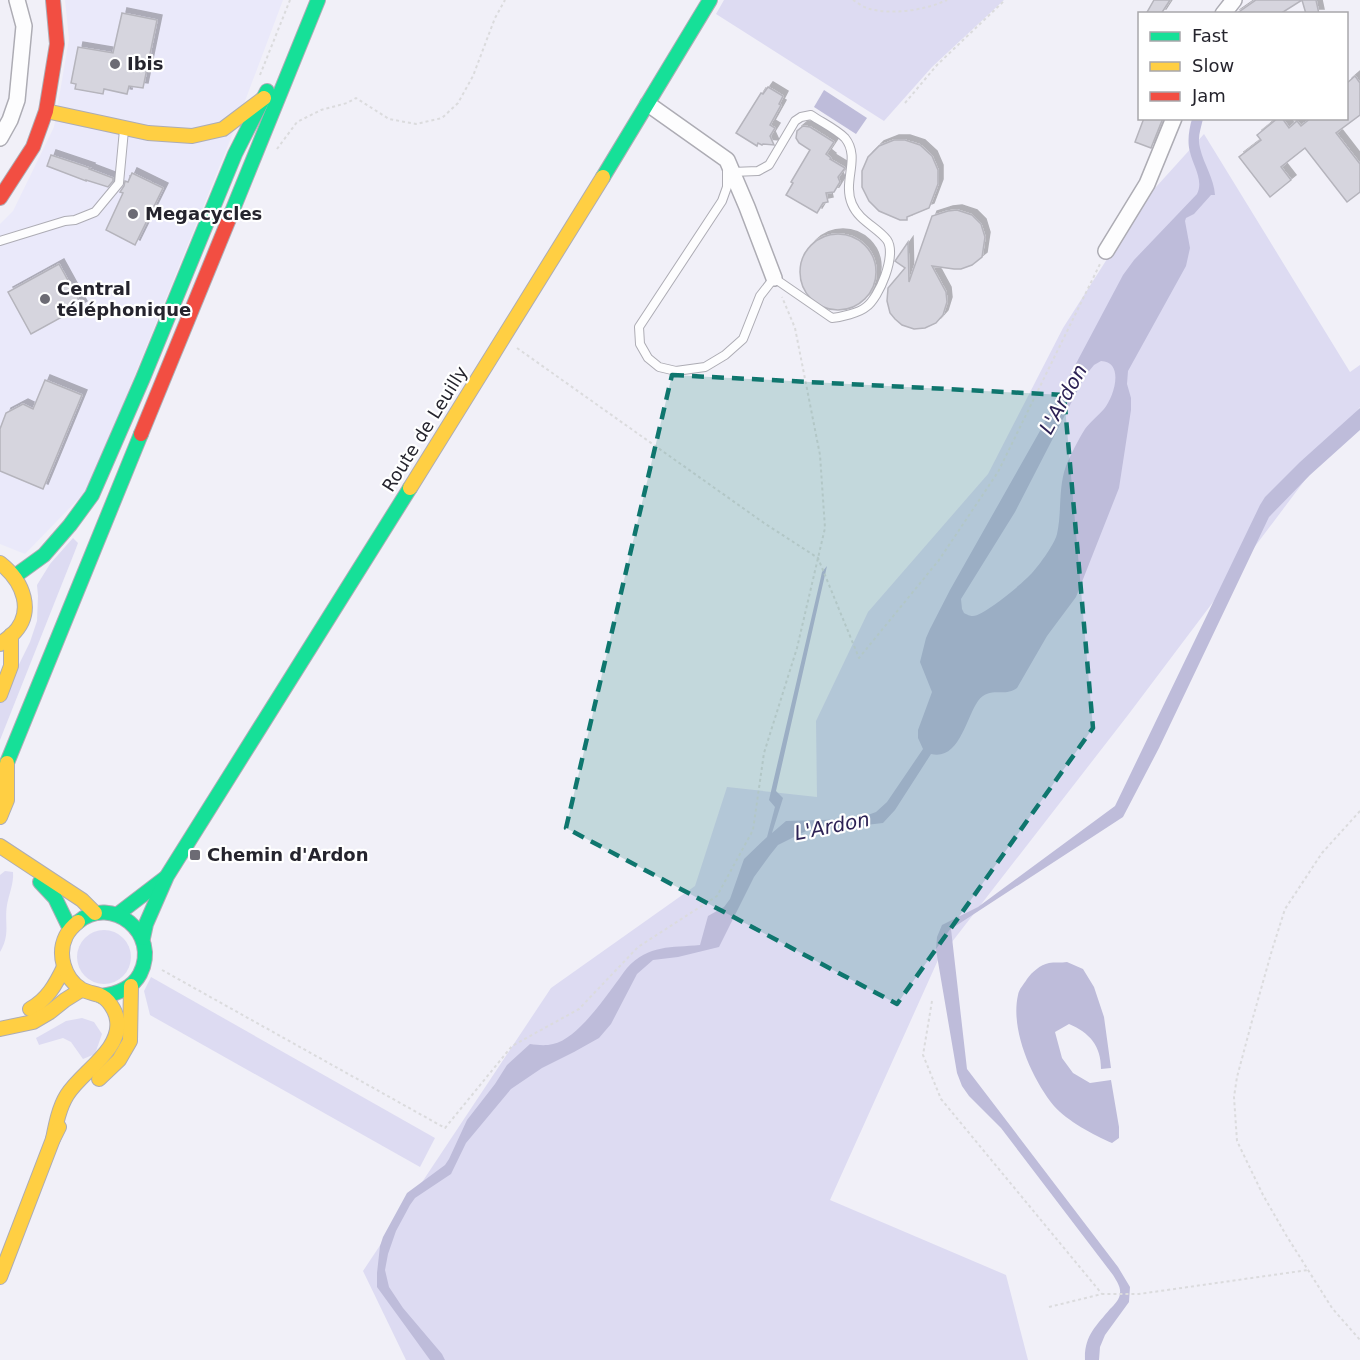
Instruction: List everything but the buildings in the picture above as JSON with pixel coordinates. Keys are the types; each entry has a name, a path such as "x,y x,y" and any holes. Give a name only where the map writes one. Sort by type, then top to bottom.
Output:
{"main road":[{"path":"0,198 33,147 46,111 57,44 53,0"},
{"path":"0,780 318,0"},
{"name":"Route de Leuilly","path":"168,876 504,339 710,0"},
{"path":"15,576 44,555 92,495 235,154 278,69 308,26"},
{"path":"46,111 148,134 192,136 223,129 264,98"},
{"path":"0,563 15,576 24,600 19,625 6,639 12,660 9,677 0,695"},
{"path":"0,817 7,800 7,763"},
{"path":"0,846 82,900 95,913"},
{"path":"0,855 51,890 70,929"},
{"path":"118,914 168,876"},
{"path":"143,938 146,924 168,876"},
{"path":"95,913 118,914 137,928 143,938 146,949 143,970 138,979 122,992 101,996 81,990 68,976 62,959 63,944 70,929 77,922 95,913"},
{"path":"0,1016 21,1013 34,1008 52,991 64,967"},
{"path":"0,1277 53,1139 73,1102 119,1060 130,1041 131,986"},
{"path":"0,1029 33,1022 81,990"},
{"path":"53,1139 57,1115 68,1092 105,1055 116,1036 117,1020 109,1003 101,996"}],"street":[{"path":"0,138 17,100 24,26 17,0"},
{"path":"1225,12 1234,0"},
{"path":"648,104 729,166 774,278"},
{"path":"1106,251 1147,184 1173,120"}],"lane":[{"path":"811,115 843,136 849,145 853,160 848,193 852,205 858,214 886,239 890,246 890,260 878,293 866,308 843,317 832,318 774,278 760,296 743,339 725,355 705,367 676,371 659,367 648,358 640,344 639,327 722,201 728,187 729,166 758,171 769,165 795,121 811,115"},
{"path":"0,241 75,220 95,212 118,183 124,128"}],"path":[{"path":"259,78 290,0"},
{"path":"260,144 278,149 297,122 321,110 347,103 356,98 389,119 416,124 442,118 459,103 505,0"},
{"path":"853,0 868,9 896,11 923,9 947,0"},
{"path":"905,103 937,65 1005,0"},
{"path":"504,339 764,523 818,558 859,658 939,560 998,472 1106,251"},
{"path":"145,960 446,1128 512,1046 579,1010 638,946 717,896 753,830 764,753 797,648 825,528 820,455 795,328 774,278"},
{"path":"1360,811 1322,853 1285,909 1252,1021 1234,1097 1237,1141 1263,1195 1332,1308 1360,1340"},
{"path":"932,1001 923,1055 941,1099 1102,1294"},
{"path":"1049,1307 1102,1294 1134,1294 1308,1270"}],"highlighted area":[{"path":"672,375 1064,395 1093,728 897,1004 566,828"}],"shaded area":[{"path":"65,0 283,0 233,133 89,488 25,554 0,544 0,224 13,211 54,127 69,39"},
{"path":"724,0 1004,0 932,67 884,121 716,14"},
{"path":"1204,134 1350,372 1360,365 1360,407 1128,715 938,960 830,1200 1006,1275 1028,1360 406,1360 363,1271 551,988 695,886 727,787 817,797 816,721 868,612 988,474 1063,328 1146,198"},
{"path":"73,538 78,543 0,740 0,703 30,642 37,621 37,585 50,564"},
{"path":"5,871 13,872 13,876 6,911 5,940 0,952 0,875"},
{"path":"104,930 114,932 123,938 129,947 131,957 129,967 123,976 114,982 104,984 94,982 85,976 79,967 77,957 79,947 85,938 94,932"},
{"path":"151,977 435,1138 420,1167 150,1015 144,991"},
{"path":"82,1018 94,1022 102,1034 95,1054 83,1059 71,1042 63,1038 39,1045 36,1038 66,1021"}],"water":[{"path":"824,90 867,118 856,134 814,107"},
{"name":"L'Ardon","path":"1192,120 1203,120 1199,144 1215,195 1211,195 1194,214 1186,218 1190,248 1186,266 1128,371 1127,384 1131,398 1131,410 1119,488 1076,597 1047,636 1017,688 1007,692 992,692 978,701 955,745 941,754 931,754 895,810 883,823 806,831 778,845 754,877 719,947 678,957 653,960 637,974 611,1024 599,1038 542,1068 511,1089 466,1143 451,1174 415,1198 396,1231 385,1270 389,1287 403,1308 445,1360 430,1360 377,1287 380,1246 407,1193 445,1165 467,1120 507,1065 530,1044 553,1044 573,1033 594,1012 635,960 652,951 700,945 708,916 724,907 730,899 744,859 767,837 775,807 769,800 822,572 827,566 776,791 783,798 772,833 786,821 857,819 876,812 887,802 923,749 918,738 918,730 932,692 920,662 930,629 1045,422 1123,275 1134,260 1197,194 1199,178 1191,157 1189,136","holes":["1101,361 1113,367 1114,389 1108,404 1085,429 1066,466 1057,534 1050,549 1032,573 1004,598 979,614 972,616 964,613 961,599 1015,512 1085,376 1094,365"]},
{"path":"1360,408 1360,430 1310,475 1269,517 1159,748 1123,817 951,929 967,1069 1118,1267 1130,1287 1129,1302 1105,1335 1100,1347 1099,1360 1085,1360 1089,1338 1118,1300 1119,1286 1001,1128 962,1086 957,1073 936,950 937,937 942,925 978,907 1115,806 1260,505 1300,462"},
{"path":"1067,962 1083,969 1094,987 1104,1017 1111,1068 1101,1069 1096,1047 1083,1032 1069,1024 1055,1032 1062,1058 1073,1073 1090,1083 1111,1080 1119,1127 1119,1138 1112,1143 1089,1132 1059,1112 1038,1082 1020,1038 1016,1009 1020,989 1039,967 1049,963"}],"traffic: fast":[{"path":"229,219 318,0"},
{"path":"603,177 710,0"},
{"path":"15,576 44,555 92,495 235,154 267,91"},
{"path":"0,780 141,434"},
{"path":"143,938 146,924 167,876 410,488"},
{"path":"118,914 165,878"},
{"path":"40,882 55,898 70,929"},
{"path":"78,922 91,915 105,913 118,915 138,932 144,945 145,959 137,979 124,990 101,996"}],"traffic: slow":[{"path":"46,111 148,133 192,136 223,129 264,98"},
{"path":"410,488 603,177"},
{"path":"0,563 15,579 24,597 25,607 19,626 0,644"},
{"path":"0,695 11,666 11,635"},
{"path":"0,817 7,800 7,763"},
{"path":"0,846 82,900 95,913"},
{"path":"53,1139 60,1111 67,1095 107,1051 117,1031 116,1016 108,1002 102,997 83,990 70,979 66,972 62,958 63,943 68,932 78,922"},
{"path":"30,1009 50,991 64,967"},
{"path":"99,1079 119,1060 130,1041 131,986"},
{"path":"0,1029 33,1022 81,990"},
{"path":"0,1277 59,1127"}],"traffic: jam":[{"path":"0,198 33,147 46,111 57,44 53,0"},
{"path":"141,434 229,219"}],"place":[{"name":"Ibis","path":"115,64"},
{"name":"Megacycles","path":"133,214"},
{"name":"Central téléphonique","path":"45,299"},
{"name":"Chemin d'Ardon","path":"195,855"}]}
